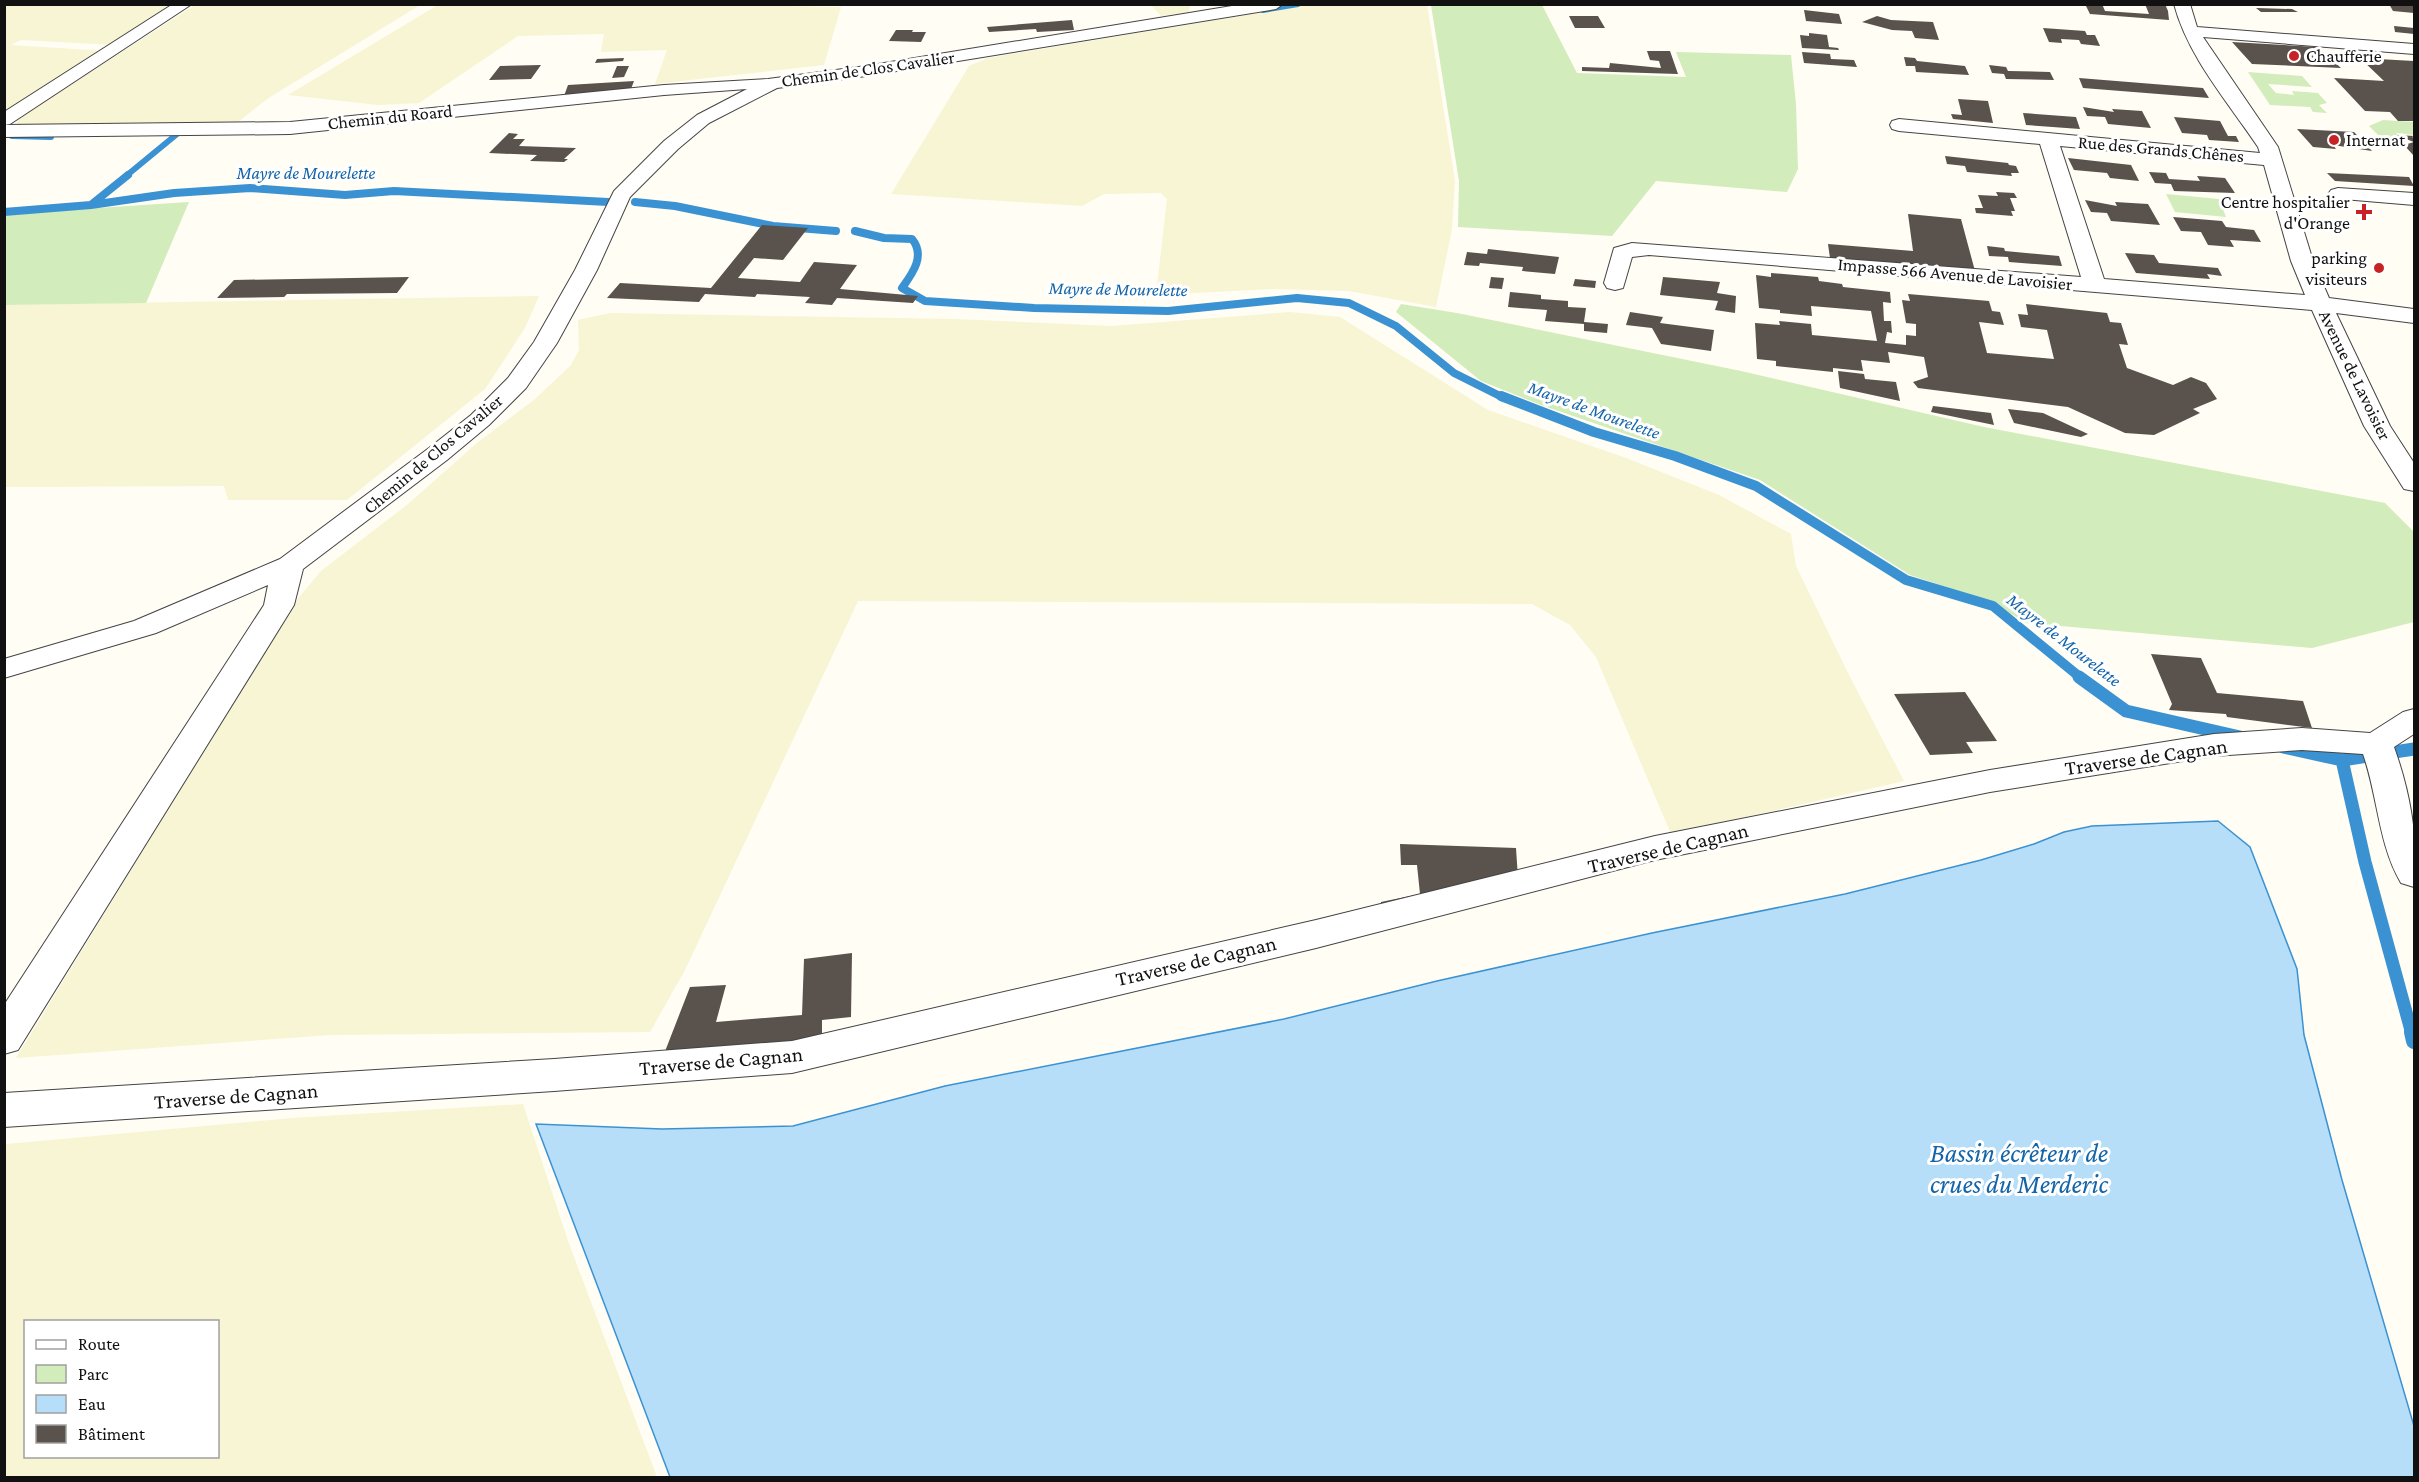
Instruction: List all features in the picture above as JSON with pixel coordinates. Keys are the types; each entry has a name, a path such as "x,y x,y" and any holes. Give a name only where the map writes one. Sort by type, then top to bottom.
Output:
{"street":[{"path":"4,120 184,4"},
{"name":"Chemin de Clos Cavalier","path":"4,669 145,627 290,565 371,506 480,420 517,383 545,343 586,270 621,195 671,145 703,119 774,83 866,71 1276,4"},
{"name":"Avenue de Lavoisier","path":"2182,4 2192,31 2215,70 2268,147 2302,261 2320,303 2378,426 2415,483"},
{"path":"2192,31 2415,50"},
{"name":"Chemin du Roard","path":"4,131 290,128 664,90 774,83"},
{"name":"Rue des Grands Chênes","path":"1899,125 2273,160"},
{"name":"Rue des Grands Chênes","path":"2048,139 2095,285"},
{"path":"2338,194 2415,199"},
{"name":"Impasse 566 Avenue de Lavoisier","path":"1615,283 1622,253 1632,249 1649,249 2320,303 2415,316"},
{"path":"4,1039 279,604 283,583 290,565"},
{"path":"2415,719 2379,752 2396,821 2415,874"},
{"name":"Traverse de Cagnan","path":"4,1110 530,1077 792,1057 1316,934 1655,848 1990,781 2214,745 2302,739 2379,752"}],"shaded area":[{"path":"685,4 841,7 824,65 655,84 667,50 601,52 604,34 518,36 419,103 378,105 288,95 438,5"},
{"path":"1313,4 1427,5 1455,181 1452,229 1436,307 1349,291 1272,289 1156,295 1167,199 1161,193 1104,194 1082,206 891,194 969,66 988,58"},
{"path":"4,5 178,5 114,45 21,40 11,45 105,51 5,111"},
{"path":"195,5 420,5 267,99 233,126 18,127 16,120"},
{"path":"1151,5 1190,5 1189,12 1161,16"},
{"path":"539,296 525,328 485,389 347,500 228,500 224,486 5,487 4,305"},
{"path":"1290,312 1340,317 1488,410 1626,458 1719,495 1791,534 1796,566 1904,781 1671,834 1596,657 1570,625 1532,604 858,601 685,970 650,1032 331,1035 16,1058 296,601 321,571 408,504 477,443 535,399 571,365 579,350 578,320 610,313 955,319 1112,326"},
{"path":"523,1104 568,1241 657,1477 5,1477 4,1146 292,1118"}],"green space":[{"path":"1431,5 1542,5 1577,73 1686,77 1676,52 1791,55 1796,104 1798,169 1787,192 1656,181 1612,236 1458,227 1459,181"},
{"path":"2248,72 2302,76 2312,87 2268,84 2276,93 2294,95 2292,91 2318,93 2327,103 2319,105 2327,113 2313,112 2310,107 2270,105"},
{"path":"2383,120 2414,122 2414,135 2396,133 2405,144 2387,144 2369,126"},
{"path":"2166,194 2219,199 2226,217 2175,212"},
{"path":"189,202 146,303 5,305 5,214"},
{"path":"1401,304 1457,313 1741,371 1984,427 2385,503 2414,532 2414,622 2312,648 2026,623 1992,602 1910,575 1760,480 1541,405 1481,381 1396,312"}],"water":[{"name":"Bassin écrêteur de crues du Merderic","path":"2218,821 2250,847 2297,969 2304,1035 2342,1180 2414,1426 2414,1477 670,1477 536,1124 662,1129 793,1126 945,1086 1284,1019 1437,981 1652,933 1845,894 1981,860 2064,832 2092,826"}],"building":[{"path":"2085,4 2102,4 2105,11 2149,14 2145,4 2165,4 2169,20 2090,14"},
{"path":"2389,4 2414,6 2414,13 2393,11"},
{"path":"2256,8 2292,9 2298,12 2261,12"},
{"path":"1804,10 1839,14 1842,24 1806,21"},
{"path":"1569,16 1598,16 1605,28 1575,28"},
{"path":"1877,16 1891,20 1933,22 1939,40 1915,38 1912,31 1892,30 1862,22"},
{"path":"1072,20 1074,30 1037,32 1036,29 989,32 987,27"},
{"path":"2394,26 2414,28 2414,34 2395,32"},
{"path":"2043,28 2085,31 2087,35 2095,35 2100,46 2081,44 2079,40 2061,39 2062,43 2049,42"},
{"path":"896,30 926,32 921,42 889,41"},
{"path":"1809,33 1827,35 1829,47 1839,50 1802,48 1800,35 1809,36"},
{"name":"Chaufferie","path":"2232,42 2318,47 2341,68 2252,64"},
{"path":"1647,51 1670,51 1678,74 1582,71 1582,67 1609,68 1610,63 1661,68 1659,61 1650,60"},
{"path":"1802,52 1830,54 1831,59 1854,60 1857,67 1804,63"},
{"path":"1904,57 1915,58 1917,61 1965,66 1969,75 1916,72 1915,66 1906,66"},
{"path":"624,58 623,61 595,63 597,59"},
{"path":"2360,58 2414,61 2414,121 2398,121 2390,112 2365,111 2334,78 2384,81"},
{"path":"541,65 531,79 489,80 500,66"},
{"path":"1989,65 2006,67 2008,71 2050,72 2054,80 2006,79 2004,74 1992,73"},
{"path":"617,66 629,66 624,77 612,78"},
{"path":"2079,78 2203,88 2209,98 2083,88"},
{"path":"634,81 631,89 564,96 568,85"},
{"path":"1958,99 1988,101 1993,123 1953,119 1951,114 1962,115"},
{"path":"2083,107 2114,112 2112,109 2142,111 2151,128 2108,124 2105,117 2087,116"},
{"path":"2023,113 2076,117 2080,129 2026,125"},
{"path":"2174,117 2220,121 2228,136 2236,136 2239,142 2209,140 2207,135 2182,133"},
{"name":"Internat","path":"2297,129 2354,132 2372,151 2333,145 2336,149 2313,147"},
{"path":"509,133 518,134 513,139 525,139 519,146 576,148 564,159 568,159 564,162 530,161 537,155 489,153"},
{"path":"2397,135 2414,136 2412,137 2414,142 2406,139 2403,141"},
{"path":"2414,142 2414,156 2404,145"},
{"path":"1945,156 2008,163 2016,166 2019,173 2011,173 2012,176 1967,172 1965,166 1947,164"},
{"path":"2068,158 2131,165 2139,181 2110,178 2107,173 2074,170"},
{"path":"2149,172 2166,173 2169,179 2200,181 2197,176 2225,178 2235,193 2174,191 2171,184 2155,183"},
{"path":"2327,173 2409,177 2414,186 2335,181"},
{"path":"1996,192 2014,193 2017,198 2010,198 2015,211 2011,211 2013,216 1976,213 1975,208 1983,208 1978,195 1998,196"},
{"path":"2085,200 2117,206 2115,202 2148,204 2160,225 2111,221 2107,213 2091,212"},
{"path":"1908,214 1961,219 1975,271 1830,258 1828,244 1913,251"},
{"path":"2173,217 2222,221 2226,227 2254,230 2261,242 2230,240 2234,247 2208,245 2201,232 2181,231"},
{"path":"762,225 808,228 783,260 754,258 738,278 800,282 814,262 857,265 840,289 918,296 913,303 837,298 832,305 805,303 810,297 757,294 755,297 705,294 699,302 607,298 620,283 711,288"},
{"path":"1987,246 2004,248 2005,251 2059,256 2062,266 2009,262 2008,257 1989,256"},
{"path":"1488,249 1559,257 1555,274 1522,271 1523,267 1480,263 1479,266 1464,265 1467,252 1487,254"},
{"path":"2125,253 2154,255 2159,263 2218,268 2222,276 2207,274 2210,279 2136,273"},
{"path":"1771,273 1818,277 1819,281 1842,284 1843,287 1890,292 1891,303 1883,302 1884,321 1891,321 1892,333 1887,332 1885,343 1906,345 1906,335 1916,336 1916,324 1906,323 1902,300 1910,301 1908,294 1989,301 1992,311 2000,312 2004,325 1979,322 1987,353 2054,359 2047,330 2021,327 2018,314 2028,315 2026,304 2107,313 2110,322 2121,323 2128,345 2119,344 2127,368 2173,385 2191,377 2206,383 2217,399 2193,409 2200,413 2154,435 2125,433 2068,407 1918,388 1913,382 1928,377 1924,357 1888,352 1890,363 1861,360 1863,371 1833,368 1833,372 1776,366 1776,361 1757,359 1755,323 1780,325 1779,321 1811,324 1812,335 1877,341 1871,311 1811,306 1812,316 1780,313 1780,310 1759,308 1756,275 1771,277"},
{"path":"409,277 397,293 287,294 284,297 217,298 234,280"},
{"path":"1491,277 1504,278 1502,289 1489,288"},
{"path":"1663,277 1720,282 1717,293 1736,296 1735,313 1715,310 1718,301 1660,295"},
{"path":"1575,279 1596,281 1595,288 1573,286"},
{"path":"1510,292 1541,295 1541,299 1568,301 1568,307 1586,308 1584,322 1608,324 1607,333 1584,331 1584,324 1545,321 1547,310 1508,307"},
{"path":"1630,312 1663,317 1660,323 1714,330 1711,351 1661,344 1652,328 1626,325"},
{"path":"1838,371 1864,374 1865,379 1896,382 1900,401 1840,388"},
{"path":"1933,406 1991,413 1994,425 1931,412"},
{"path":"2008,409 2043,413 2088,434 2081,437 2014,423"},
{"path":"2151,654 2201,658 2217,693 2303,701 2312,728 2227,717 2226,714 2169,710 2172,704"},
{"path":"1965,692 1997,741 1966,742 1973,753 1930,755 1894,694"},
{"path":"1400,844 1516,848 1518,878 1485,886 1457,885 1452,894 1381,910 1381,902 1420,894 1417,865 1401,865"},
{"path":"852,953 851,1017 822,1020 822,1041 664,1054 690,987 726,985 716,1022 802,1015 804,959"}],"waterway":[{"path":"1263,10 1298,4"},
{"path":"126,176 177,134"},
{"path":"12,136 51,137"},
{"path":"92,204 128,175"},
{"name":"Mayre de Mourelette","path":"4,212 91,205 174,193 250,188 345,195 394,191 608,202"},
{"name":"Mayre de Mourelette","path":"635,202 675,206 773,226 836,231"},
{"name":"Mayre de Mourelette","path":"855,231 884,238 912,239 916,245 918,258 902,288 925,301 1034,308 1168,311 1297,298 1349,303 1396,326 1454,373 1504,398"},
{"name":"Mayre de Mourelette","path":"1501,396 1594,432 1675,456 1756,486 1906,580 1993,606 2081,678"},
{"name":"Mayre de Mourelette","path":"2079,677 2126,711 2240,737"},
{"name":"Mayre de Mourelette","path":"2283,747 2342,760"},
{"path":"2342,760 2414,749"},
{"path":"2342,760 2365,862 2412,1034"},
{"path":"2412,1032 2414,1041"}],"place":[{"name":"Chaufferie","path":"2294,56"},
{"name":"Internat","path":"2334,140"},
{"name":"Centre hospitalier d'Orange","path":"2364,212"},
{"name":"parking visiteurs","path":"2379,268"}]}
